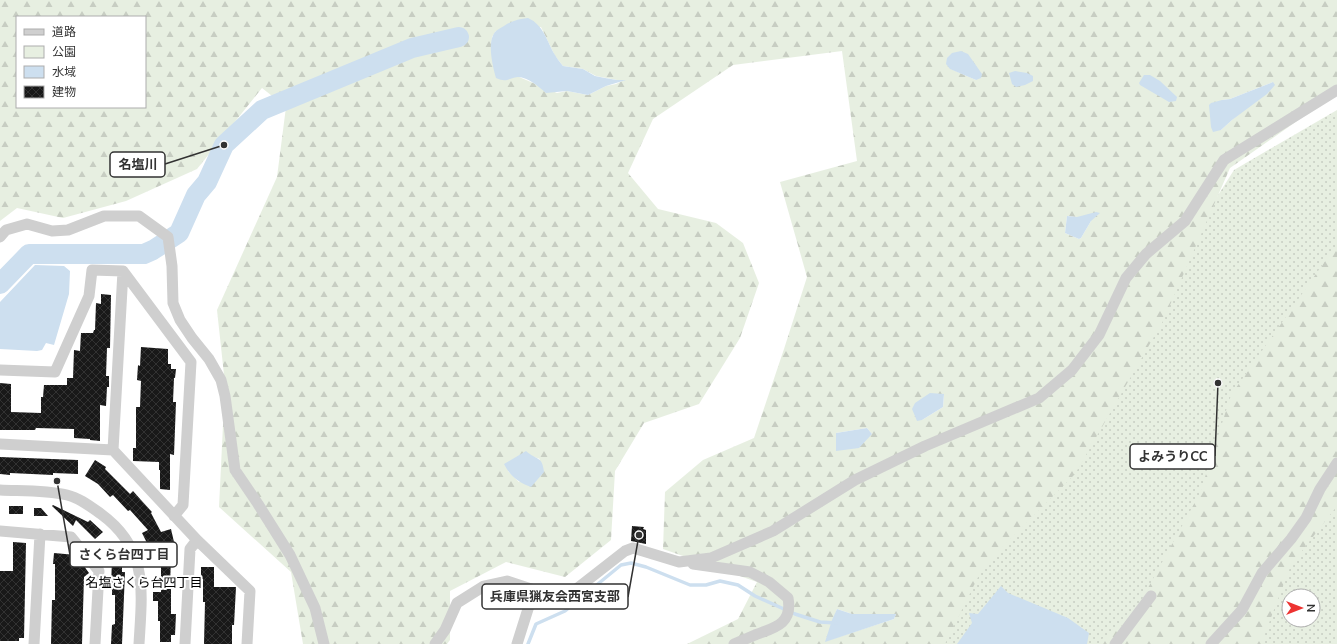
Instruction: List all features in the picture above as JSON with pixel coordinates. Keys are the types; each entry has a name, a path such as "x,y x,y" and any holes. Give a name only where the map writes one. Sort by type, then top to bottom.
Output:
{"street":[{"path":"679,562 711,558 773,531 855,480 925,446 1039,398 1077,364 1099,335 1126,278 1146,254 1185,221 1224,160 1335,92"},
{"path":"0,237 6,230 27,224 52,231 68,230 104,216 139,216 168,238 172,266 173,303 180,320 209,359 221,380 235,470 290,555 315,608 324,644"},
{"path":"0,370 56,372 89,296 92,270 123,271"},
{"path":"113,450 123,271"},
{"path":"123,271 191,362 183,505 174,516"},
{"path":"0,444 113,450 197,540 250,591 247,644"},
{"path":"1211,644 1242,610 1262,573 1291,539 1306,518 1320,489 1337,463"},
{"path":"0,490 54,493 68,496 93,508 118,528 133,549 138,568 142,598 139,644"},
{"path":"0,531 71,537 99,571 95,644"},
{"path":"34,644 40,534"},
{"path":"185,644 190,549 197,540"},
{"path":"435,644 445,630 457,604 484,586 506,581 534,590 555,594 575,590 625,551 633,548 679,562 727,570 750,572 769,582 788,598 790,606 786,618 780,626 734,644"},
{"path":"517,644 534,590"},
{"path":"1115,644 1151,596"}],"green space":[{"path":"0,0 1337,0 1337,93 1230,168 1163,321 1075,474 983,567 945,644 687,644 738,619 757,582 663,549 665,492 703,460 754,438 807,277 780,182 857,161 842,51 733,65 653,119 628,173 658,209 716,223 743,243 759,283 740,338 699,404 644,423 615,471 611,540 565,577 506,562 450,591 450,640 447,644 303,644 291,572 219,507 225,384 217,310 277,177 286,107 262,88 197,169 126,201 63,218 17,208 0,221","holes":["541,27 555,56 563,66 583,69 596,76 624,80 616,84 606,86 588,95 567,91 557,93 519,77 491,50 492,37 496,31","976,65 976,80 951,69","1273,82 1221,130 1222,100 1230,99","1067,216 1091,221 1079,239 1065,233","938,394 944,394 943,407 922,420","867,428 872,434 836,433","531,456 540,459 519,482 508,471","837,609 852,614 896,614 894,619 826,641"]},
{"path":"1337,110 1337,644 933,644 1234,170"},
{"path":"1337,244 1337,506 1291,565 1261,644 1100,644 1102,639 1131,619 1200,493 1231,395"}],"water":[{"path":"528,18 541,29 563,66 583,69 595,76 626,80 606,86 588,95 567,91 546,93 522,77 505,80 496,78 491,54 491,41 493,35 497,30 509,23"},
{"path":"961,51 968,54 982,74 981,78 976,80 950,69 946,64 947,58 952,53"},
{"path":"1015,71 1027,73 1033,76 1033,81 1016,87 1012,84 1009,73"},
{"path":"1144,75 1150,75 1160,81 1177,97 1176,101 1169,102 1140,85 1139,83"},
{"path":"1273,82 1275,85 1267,94 1221,130 1213,132 1211,127 1209,105 1211,103 1230,99"},
{"path":"1096,212 1100,213 1091,221 1081,238 1079,239 1065,233 1067,216 1077,217"},
{"path":"35,265 64,266 70,271 69,294 54,345 46,343 42,350 37,351 0,349 0,302"},
{"path":"930,393 944,394 943,407 922,420 917,421 912,409 915,403"},
{"path":"867,428 872,434 859,448 836,451 836,433"},
{"path":"526,451 542,463 544,472 531,487 515,478 504,464"},
{"path":"1001,586 1008,593 1068,618 1089,633 1087,644 957,644 972,623 969,613 978,614"},
{"path":"837,609 852,614 896,614 894,619 825,642"}],"building":[{"path":"101,294 111,295 110,348 107,348 106,376 109,376 109,387 107,387 106,406 100,405 100,441 74,438 74,429 36,428 35,430 0,430 0,383 11,384 11,412 41,413 41,397 43,397 44,385 67,385 67,378 73,378 74,350 80,351 81,333 93,333 95,330 96,303 101,304"},
{"path":"141,347 168,349 168,364 171,364 171,369 176,369 173,402 176,402 174,455 170,454 170,490 160,489 159,462 133,461 133,448 136,448 136,407 140,407 141,381 137,380 138,365 140,366"},
{"path":"0,457 78,460 78,474 0,474"},
{"path":"95,460 106,467 105,469 130,494 133,491 152,512 151,513 161,532 171,529 177,555 171,556 171,614 176,614 175,635 171,635 171,642 160,642 158,601 153,601 153,592 161,592 161,551 153,555 142,533 148,530 130,510 128,511 113,495 110,497 98,484 85,476"},
{"path":"53,505 88,522 90,520 103,532 95,539 76,520 73,526 52,506"},
{"path":"9,506 23,506 23,514 9,514"},
{"path":"34,508 41,508 48,516 34,516"},
{"path":"632,526 644,527 643,529 646,530 646,544 631,541"},
{"path":"13,542 26,543 24,638 19,638 19,641 0,641 0,571 13,571"},
{"path":"54,553 76,555 89,573 84,577 82,644 51,644 52,600 55,600 55,564 53,564"},
{"path":"112,557 122,558 122,572 125,572 122,644 111,644 112,625 115,624 115,595 112,595 111,590"},
{"path":"201,567 214,567 214,587 236,587 234,625 232,625 232,644 204,644 205,602 203,602 203,579 201,579"}],"waterway":[{"path":"0,284 29,254 144,254 153,250 179,233 196,195 207,182 224,145 262,110 412,48 459,37"},
{"path":"528,644 536,624 565,611 621,565 631,563 646,567 690,585 706,585 720,581 738,585 755,596 795,614 820,622 836,623"}],"place":[{"name":"名塩川","path":"224,145"},
{"name":"よみうりCC","path":"1218,383"},
{"name":"さくら台四丁目","path":"57,481"},
{"name":"兵庫県猟友会西宮支部","path":"639,535"}],"district":[{"name":"名塩さくら台四丁目","path":"144,583"}]}
